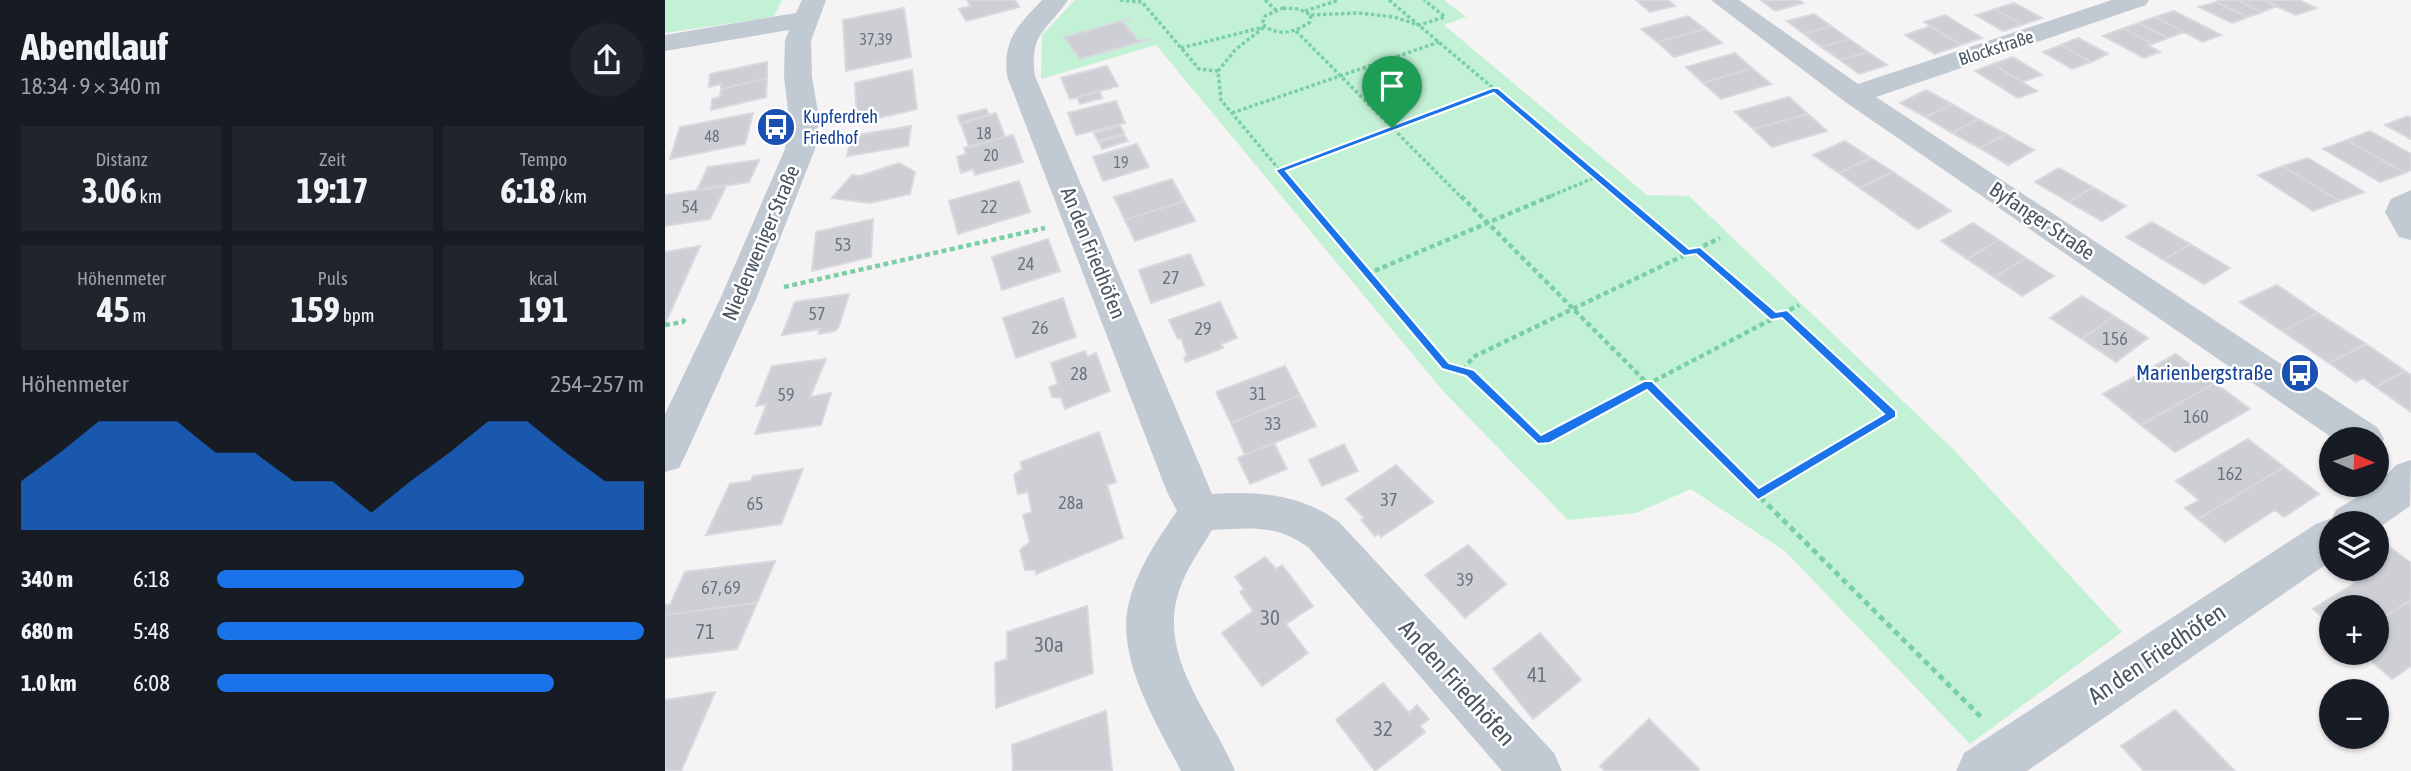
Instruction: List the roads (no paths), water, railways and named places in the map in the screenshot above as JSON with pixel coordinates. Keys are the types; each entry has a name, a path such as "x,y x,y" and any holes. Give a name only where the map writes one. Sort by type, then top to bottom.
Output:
{"street":[{"name":"An den Friedhöfen","path":"1056,0 1030,26 1021,40 1017,59 1021,76 1188,492 1201,513 1272,513 1300,519 1324,535 1536,771"},
{"name":"Byfanger Straße","path":"1723,0 1854,95 2346,427"},
{"name":"Blockstraße","path":"1854,95 2137,0"},
{"name":"Niederweniger Straße","path":"665,43 810,9"},
{"name":"Niederweniger Straße","path":"665,456 739,297 800,149 804,118 798,41 810,9"},
{"path":"2411,200 2402,206 2401,212 2411,229"},
{"path":"2369,511 2395,494 2411,475 2389,458"},
{"path":"1201,513 1173,556 1151,605 1151,646 1171,695 1209,771"},
{"name":"An den Friedhöfen","path":"1998,761 2319,545"}],"place":[{"name":"Kupferdreh Friedhof","path":"776,127"},
{"name":"Marienbergstraße","path":"2300,373"}]}
